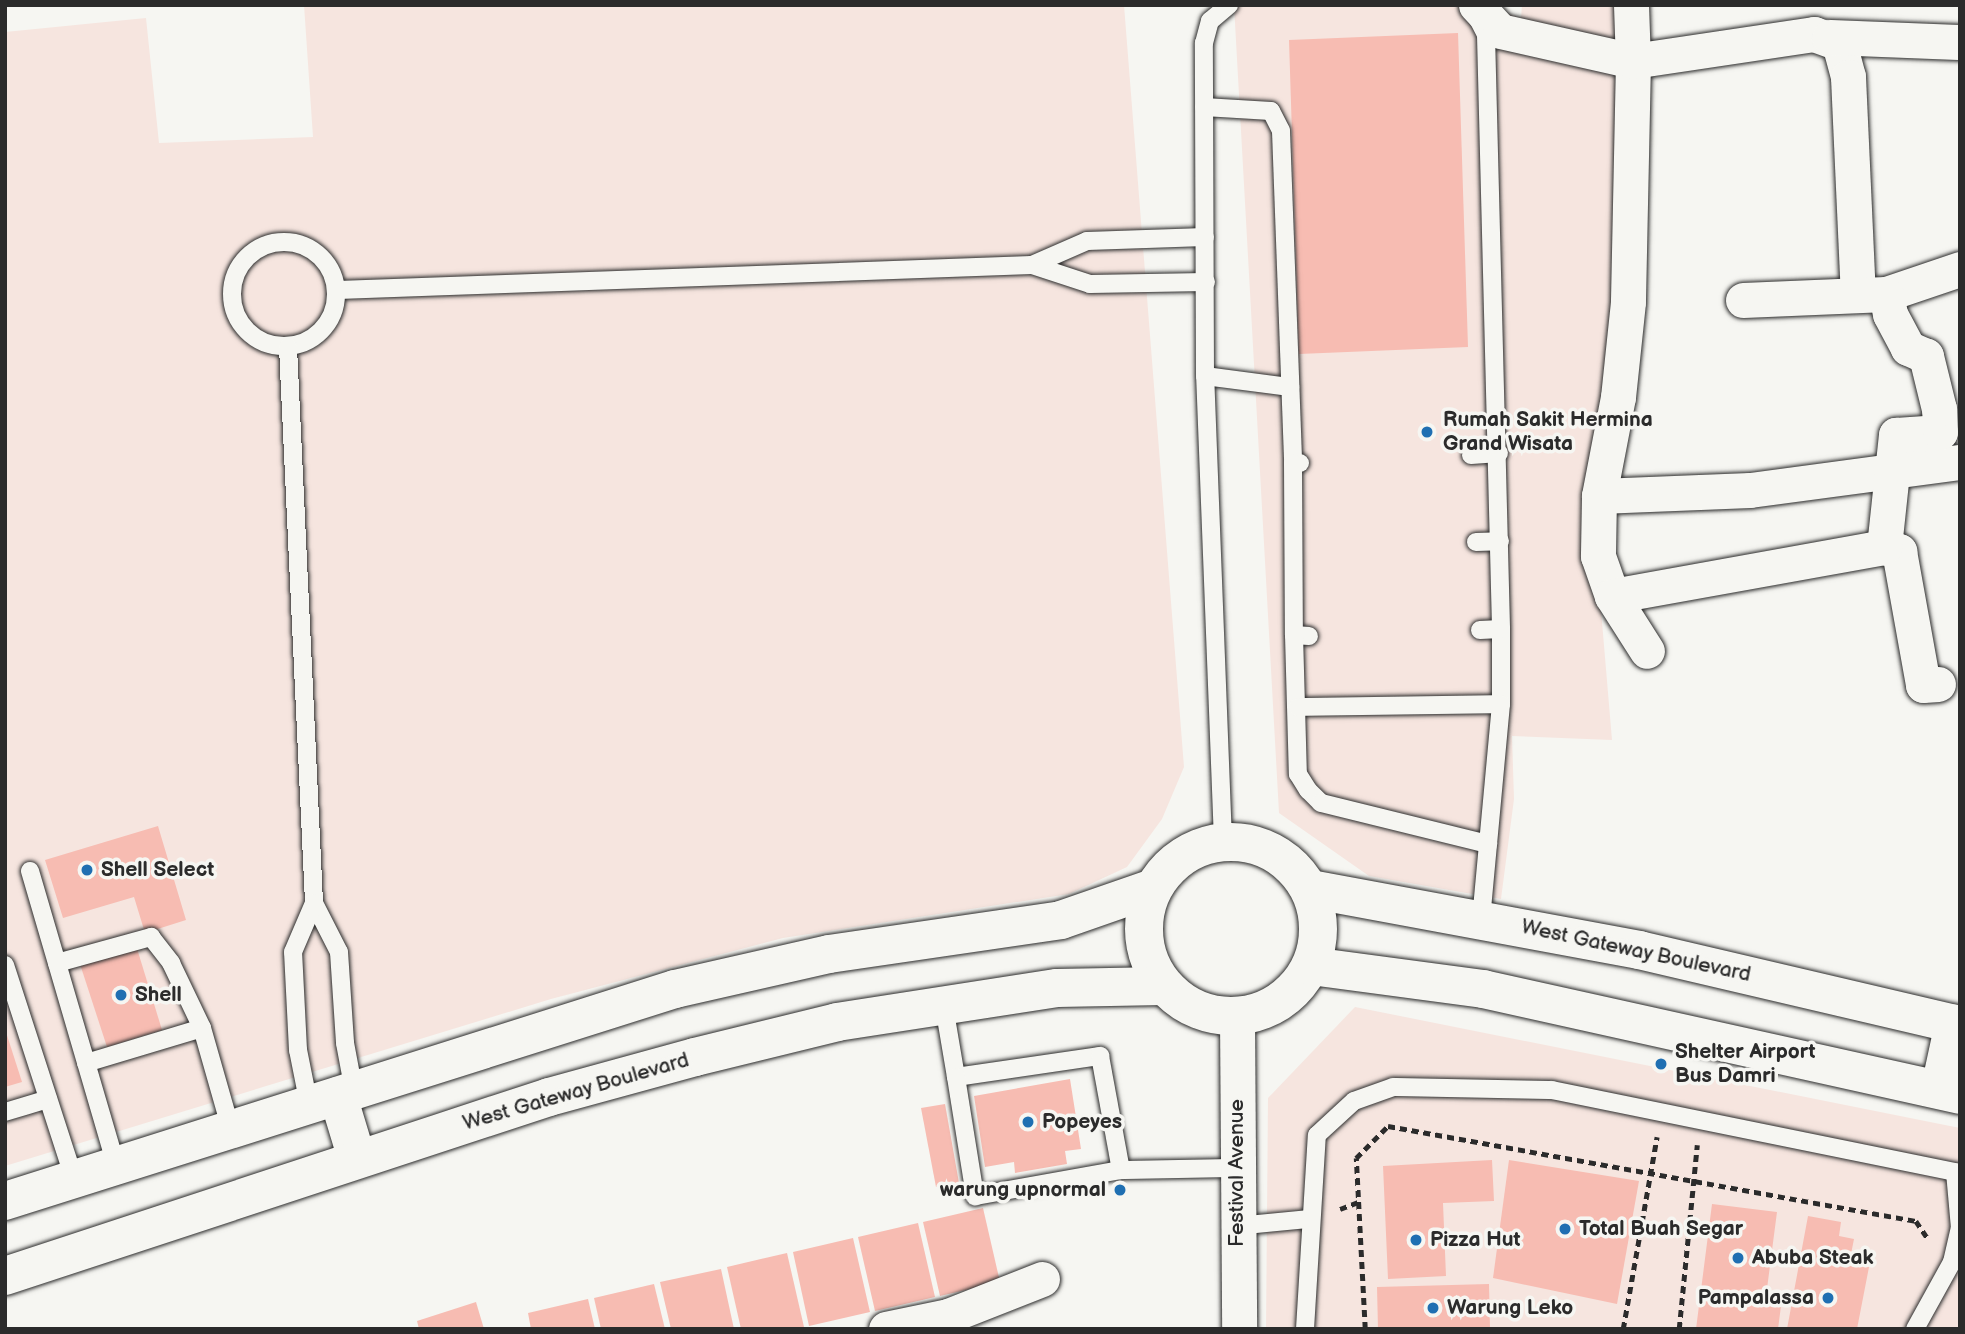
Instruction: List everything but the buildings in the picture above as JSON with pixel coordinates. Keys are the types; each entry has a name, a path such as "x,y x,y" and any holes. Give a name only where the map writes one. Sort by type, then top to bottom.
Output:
{"main road":[{"path":"1223,841 1250,842 1274,852 1295,868 1310,889 1319,927 1311,966 1281,1001 1237,1016 1210,1014 1184,1003 1163,986 1149,962 1143,938 1144,912 1153,888 1182,856 1223,841"},
{"path":"5,1201 675,989 829,954 1061,920 1153,888"},
{"name":"West Gateway Boulevard","path":"1310,889 1652,953 1957,1024"},
{"path":"1311,966 1483,989 1950,1092 1957,1024"},
{"name":"West Gateway Boulevard","path":"5,1276 357,1159 695,1057 837,1022 1057,988 1163,986"},
{"path":"334,1097 357,1159"}],"street":[{"path":"1476,5 1500,31 1633,61 1776,38 1829,37 1960,42"},
{"path":"1631,5 1633,61 1628,302 1618,397 1599,496 1598,556 1612,596 1647,651"},
{"path":"1829,37 1846,54 1872,294 1890,314 1908,348 1926,356 1939,409 1940,432 1896,435 1884,547"},
{"path":"1743,300 1872,294 1960,269"},
{"path":"1599,496 1749,490 1960,462"},
{"path":"1612,596 1884,547 1899,551 1923,685 1938,684"},
{"name":"Festival Avenue","path":"1237,1016 1236,1227 1239,1329"},
{"path":"886,1329 948,1323 1042,1279"}],"lane":[{"path":"1223,841 1205,376 1204,43 1210,21 1229,5"},
{"path":"1463,5 1486,35 1499,453 1501,704 1481,919"},
{"path":"1204,107 1260,108 1277,118 1296,463 1302,636 1298,774 1321,803 1488,844"},
{"path":"1032,265 1087,241 1205,237"},
{"path":"271,242 302,243 327,261 338,290 332,318 314,338 288,347 258,340 236,318 231,287 244,258 271,242"},
{"path":"338,290 1032,265 1090,284 1206,282"},
{"path":"288,347 314,903 339,952 345,1043 334,1097"},
{"path":"1205,376 1290,387"},
{"path":"1471,455 1499,453"},
{"path":"1476,542 1500,541"},
{"path":"1480,631 1501,629"},
{"path":"1298,707 1501,704"},
{"path":"30,871 116,1166"},
{"path":"314,903 293,952 298,1050 334,1097"},
{"path":"57,963 151,937 171,963 202,1028 232,1130"},
{"path":"5,965 74,1179"},
{"path":"944,1006 975,1196 1121,1170 1236,1168"},
{"path":"86,1063 202,1028"},
{"path":"956,1077 1100,1056 1121,1170"},
{"path":"1305,1329 1309,1219 1317,1135 1354,1101 1393,1087 1552,1090 1957,1172 1960,1228 1956,1263 1915,1329"},
{"path":"5,1112 48,1099"},
{"path":"1236,1227 1309,1219"}],"path":[{"path":"1623,1329 1661,1112"},
{"path":"1679,1329 1701,1120"},
{"path":"1365,1329 1356,1158 1388,1126 1651,1170 1916,1221 1932,1246"}],"shaded area":[{"path":"304,5 1124,5 1184,767 1162,819 1127,867 1069,894 783,938 551,999 5,1166 5,32 146,18 159,143 313,137"},
{"name":"Rumah Sakit Hermina Grand Wisata","path":"1234,5 1484,5 1521,18 1522,5 1624,5 1601,610 1612,740 1512,736 1514,799 1501,899 1369,876 1279,813"},
{"path":"1355,1007 1960,1128 1960,1329 1266,1329 1268,1098"}],"place":[{"name":"Rumah Sakit Hermina Grand Wisata","path":"1427,432"},
{"name":"Shell Select","path":"87,870"},
{"name":"Shell","path":"121,995"},
{"name":"Shelter Airport Bus Damri","path":"1661,1064"},
{"name":"Popeyes","path":"1028,1122"},
{"name":"warung upnormal","path":"1120,1190"},
{"name":"Total Buah Segar","path":"1565,1229"},
{"name":"Pizza Hut","path":"1416,1240"},
{"name":"Abuba Steak","path":"1738,1258"},
{"name":"Pampalassa","path":"1828,1298"},
{"name":"Warung Leko","path":"1433,1308"}]}
